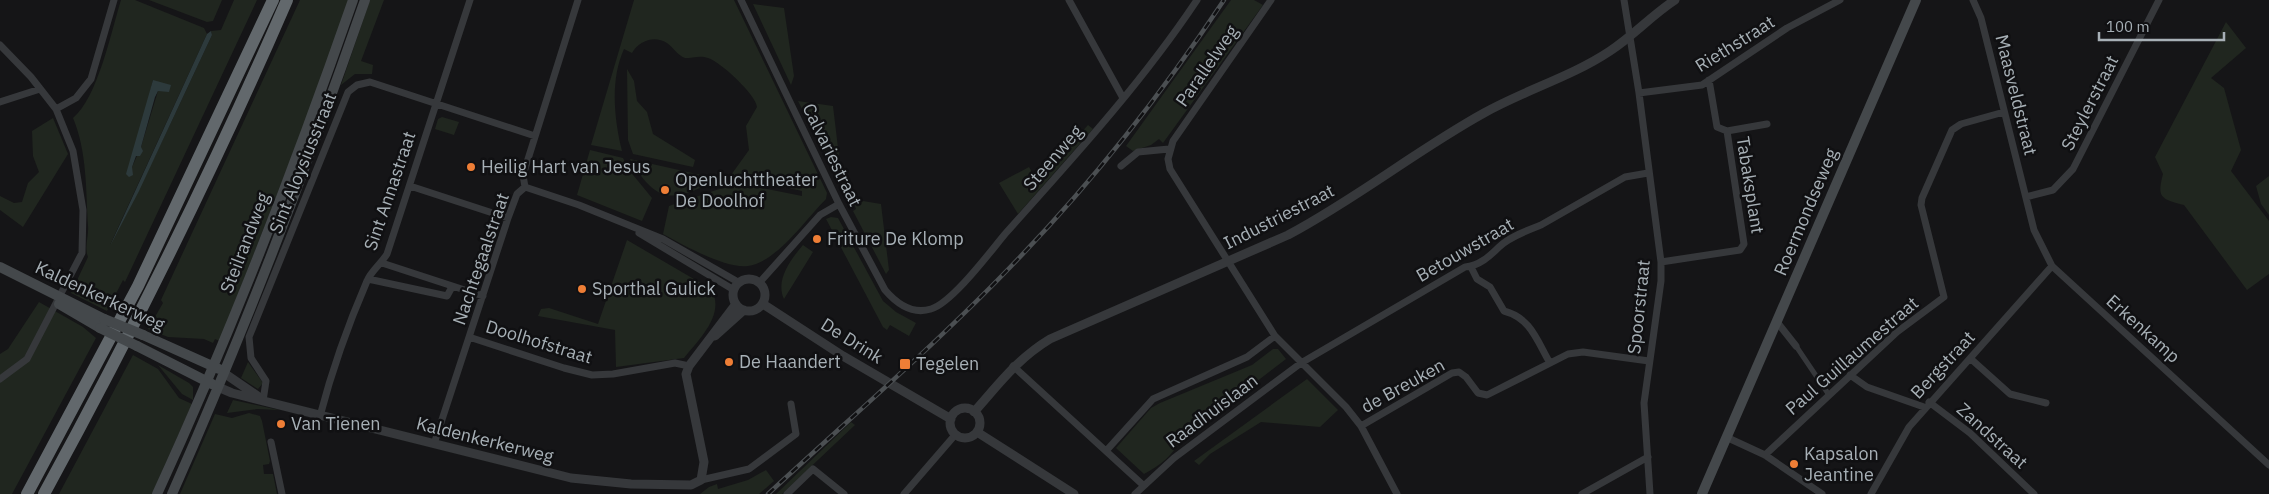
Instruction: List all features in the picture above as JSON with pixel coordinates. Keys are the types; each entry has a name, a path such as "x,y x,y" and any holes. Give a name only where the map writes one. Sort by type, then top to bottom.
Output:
{"highway":[{"path":"27,494 138,286 273,0"},
{"path":"44,494 151,292 248,91 287,0"}],"main road":[{"name":"Steilrandweg","path":"157,494 208,382 322,88 353,0"},
{"name":"Steilrandweg","path":"172,494 224,373 337,84 365,0"},
{"name":"Roermondseweg","path":"1702,494 1916,0"},
{"name":"Kaldenkerkerweg","path":"0,268 102,323 137,346 218,387"},
{"name":"Kaldenkerkerweg","path":"102,323 143,335 214,366 224,373"}],"street":[{"path":"56,109 76,98 91,79 114,0"},
{"name":"Sint Annastraat","path":"320,416 332,370 368,279 382,263 410,186 470,0"},
{"name":"Nachtegaalstraat","path":"434,444 508,218 517,194 525,187 523,175 578,0"},
{"name":"Calvariestraat","path":"741,0 839,204 886,290 896,302 912,309"},
{"path":"1069,0 1123,98"},
{"name":"Steenweg","path":"912,309 931,309 949,298 1123,98 1151,64 1197,0"},
{"name":"Parallelweg","path":"1169,149 1271,0"},
{"name":"Spoorstraat","path":"1624,0 1639,93 1648,174 1661,262 1661,281 1644,403 1650,494"},
{"name":"Industriestraat","path":"974,412 1013,366 1029,351 1050,339 1288,235 1321,218 1483,114 1530,89 1589,64 1675,0"},
{"name":"Riethstraat","path":"1639,93 1702,85 1787,28 1840,0"},
{"name":"Maasveldstraat","path":"1973,0 1981,18 2026,198"},
{"name":"Steylerstraat","path":"2026,198 2053,190 2073,169 2159,0"},
{"path":"0,45 56,109 73,151 83,210 82,253 26,359 0,379"},
{"name":"Tabaksplant","path":"1661,262 1743,248 1728,131 1717,127 1709,80"},
{"name":"Sint Aloysiusstraat","path":"263,400 266,381 251,358 249,337 348,92 356,85 370,82 535,136"},
{"path":"0,102 40,89"},
{"name":"Paul Guillaumestraat","path":"1765,455 1897,332 1944,297 1922,212 1922,198 1952,130 1961,124 2004,112"},
{"path":"1728,131 1767,124"},
{"path":"1121,166 1138,152 1169,149 1170,169 1275,336 1346,407 1361,426 1397,494"},
{"name":"Betouwstraat","path":"1301,363 1465,267 1472,267 1528,230 1541,225 1625,177 1648,174"},
{"path":"410,186 508,218"},
{"path":"525,187 579,205 663,239 736,286"},
{"name":"Erkenkamp","path":"2026,198 2034,230 2052,266 2269,465"},
{"path":"760,282 820,215 839,204"},
{"path":"382,263 483,296"},
{"name":"Bergstraat","path":"1871,494 1908,427 1927,404 1971,359 2052,266"},
{"path":"1472,267 1477,279 1490,287 1504,311 1518,314 1526,322 1550,363"},
{"path":"736,286 749,278 760,282 766,292 763,304 754,310 744,310 736,304"},
{"path":"368,279 447,296 452,286"},
{"path":"736,286 736,304 689,366 687,384 704,462 701,480 749,469 796,434 791,404"},
{"name":"De Drink","path":"763,304 843,356 951,419"},
{"path":"700,350 744,310"},
{"path":"1777,322 1796,346 1829,395"},
{"name":"Raadhuislaan","path":"1106,451 1153,399 1247,357 1275,336"},
{"name":"Doolhofstraat","path":"469,337 564,368 592,375 613,374 675,363 689,366"},
{"name":"de Breuken","path":"1361,426 1452,373 1459,372 1466,377 1472,388 1478,393 1487,395 1568,354 1583,352 1649,361"},
{"path":"1971,359 2010,394 2046,403"},
{"name":"Raadhuislaan","path":"1135,494 1174,458 1301,363"},
{"path":"1013,366 1143,485"},
{"name":"Kaldenkerkerweg","path":"224,373 263,400"},
{"name":"Zandstraat","path":"1850,375 1867,388 1927,404 1970,433 2034,494"},
{"name":"Kaldenkerkerweg","path":"218,387 232,393 320,416 571,478 631,484 692,485 701,480"},
{"path":"961,409 968,409 974,412 979,422 977,432 968,438 955,434 950,427 951,419 955,412 961,409"},
{"path":"977,432 1074,494"},
{"path":"904,494 955,434"},
{"path":"1726,437 1765,455 1822,494"},
{"path":"271,442 282,494"},
{"path":"1582,494 1648,457"},
{"path":"788,494 814,469 844,494"}],"shaded area":[{"path":"121,0 135,0 204,28 207,34 110,245 175,114 212,35 211,31 221,30 234,0 257,0 125,282 123,280 107,311 71,293 88,257 86,249 88,230 85,171 81,144 73,118 82,108 97,80","holes":["153,80 163,90 158,91 141,147 132,167"]},
{"path":"149,0 222,0 213,21 207,22"},
{"path":"300,0 349,0 320,84 220,341 215,339 213,343 204,339 168,337 148,329 163,303 161,300"},
{"path":"370,0 384,0 361,61 373,65 372,74 355,74 341,85"},
{"path":"634,0 734,0 827,193 826,199 790,238 770,257 759,263 748,266 728,264 663,234 669,206 737,183 802,196 802,191 731,175 749,150 746,126 757,107 751,95 744,87 714,61 705,57 685,58 667,43 652,39 643,42 632,53 624,49 615,86 615,113 622,151 591,145"},
{"path":"1231,0 1254,0 1263,5 1163,143 1159,139 1151,145 1133,151 1126,146"},
{"path":"753,4 784,8 794,76 791,85"},
{"path":"2226,22 2246,48 2211,78 2224,88 2241,150 2231,171 2269,221 2269,274 2247,290 2184,205 2165,199 2162,196 2160,188 2163,174 2155,157"},
{"path":"211,31 212,35 139,191 110,246 207,34"},
{"path":"627,69 634,81 637,101 647,112 653,134 695,160 693,167 633,154 628,140"},
{"path":"153,80 171,85 169,92 158,91 155,97 141,147 143,151 140,156 136,156 132,167 133,175 129,177 126,174"},
{"path":"798,101 833,106 841,173 840,184"},
{"path":"442,117 459,122 454,135 435,129 438,119"},
{"path":"53,118 68,154 23,227 0,210 0,196 14,203 22,202 28,183 39,172 33,156 32,131"},
{"path":"1088,125 1093,129 1018,214 999,183 1029,167 1037,181"},
{"path":"590,150 623,158 629,170 652,198 642,221 577,195"},
{"path":"630,159 719,179 690,192 668,195 659,192 650,185 640,175"},
{"path":"2269,176 2269,215 2261,204 2256,186"},
{"path":"845,198 881,204 889,270 886,274 853,211 856,209 855,206 849,205"},
{"path":"831,217 838,218 883,301 896,312 916,323 909,336 890,325 887,330 883,327 826,219"},
{"path":"627,240 711,289 715,298 713,317 709,326 684,358 616,367 615,330 538,316 541,309 549,308 598,324"},
{"path":"803,245 813,252 784,299 781,285 783,277 789,263"},
{"path":"39,302 83,327 96,338 12,494 0,494 0,354 8,349"},
{"path":"1273,349 1278,349 1286,359 1181,439 1170,455 1156,467 1144,474 1116,448 1151,408 1252,365"},
{"path":"133,355 158,369 179,398 192,404 152,494 59,494"},
{"path":"248,362 263,383 258,389 241,378"},
{"path":"158,365 193,387 193,400 182,394"},
{"path":"1307,379 1338,410 1320,427 1261,422 1210,454 1199,465 1194,461"},
{"path":"233,400 279,410 257,409 227,413"},
{"path":"249,413 260,416 262,421 270,461 269,464 263,465 264,474 273,474 277,494 180,494 215,414 232,418"},
{"path":"851,422 855,425 782,494 776,494"},
{"path":"766,470 774,481 759,494 700,494 717,484 718,489 748,480"}],"railway":[{"path":"768,494 957,320 1046,229 1100,167 1152,102 1224,0"}],"place":[{"name":"Heilig Hart van Jesus","path":"471,167"},
{"name":"Openluchttheater De Doolhof","path":"665,190"},
{"name":"Friture De Klomp","path":"817,239"},
{"name":"Sporthal Gulick","path":"582,289"},
{"name":"De Haandert","path":"729,362"},
{"name":"Tegelen","path":"905,364"},
{"name":"Van Tienen","path":"281,424"},
{"name":"Kapsalon Jeantine","path":"1794,464"}]}
